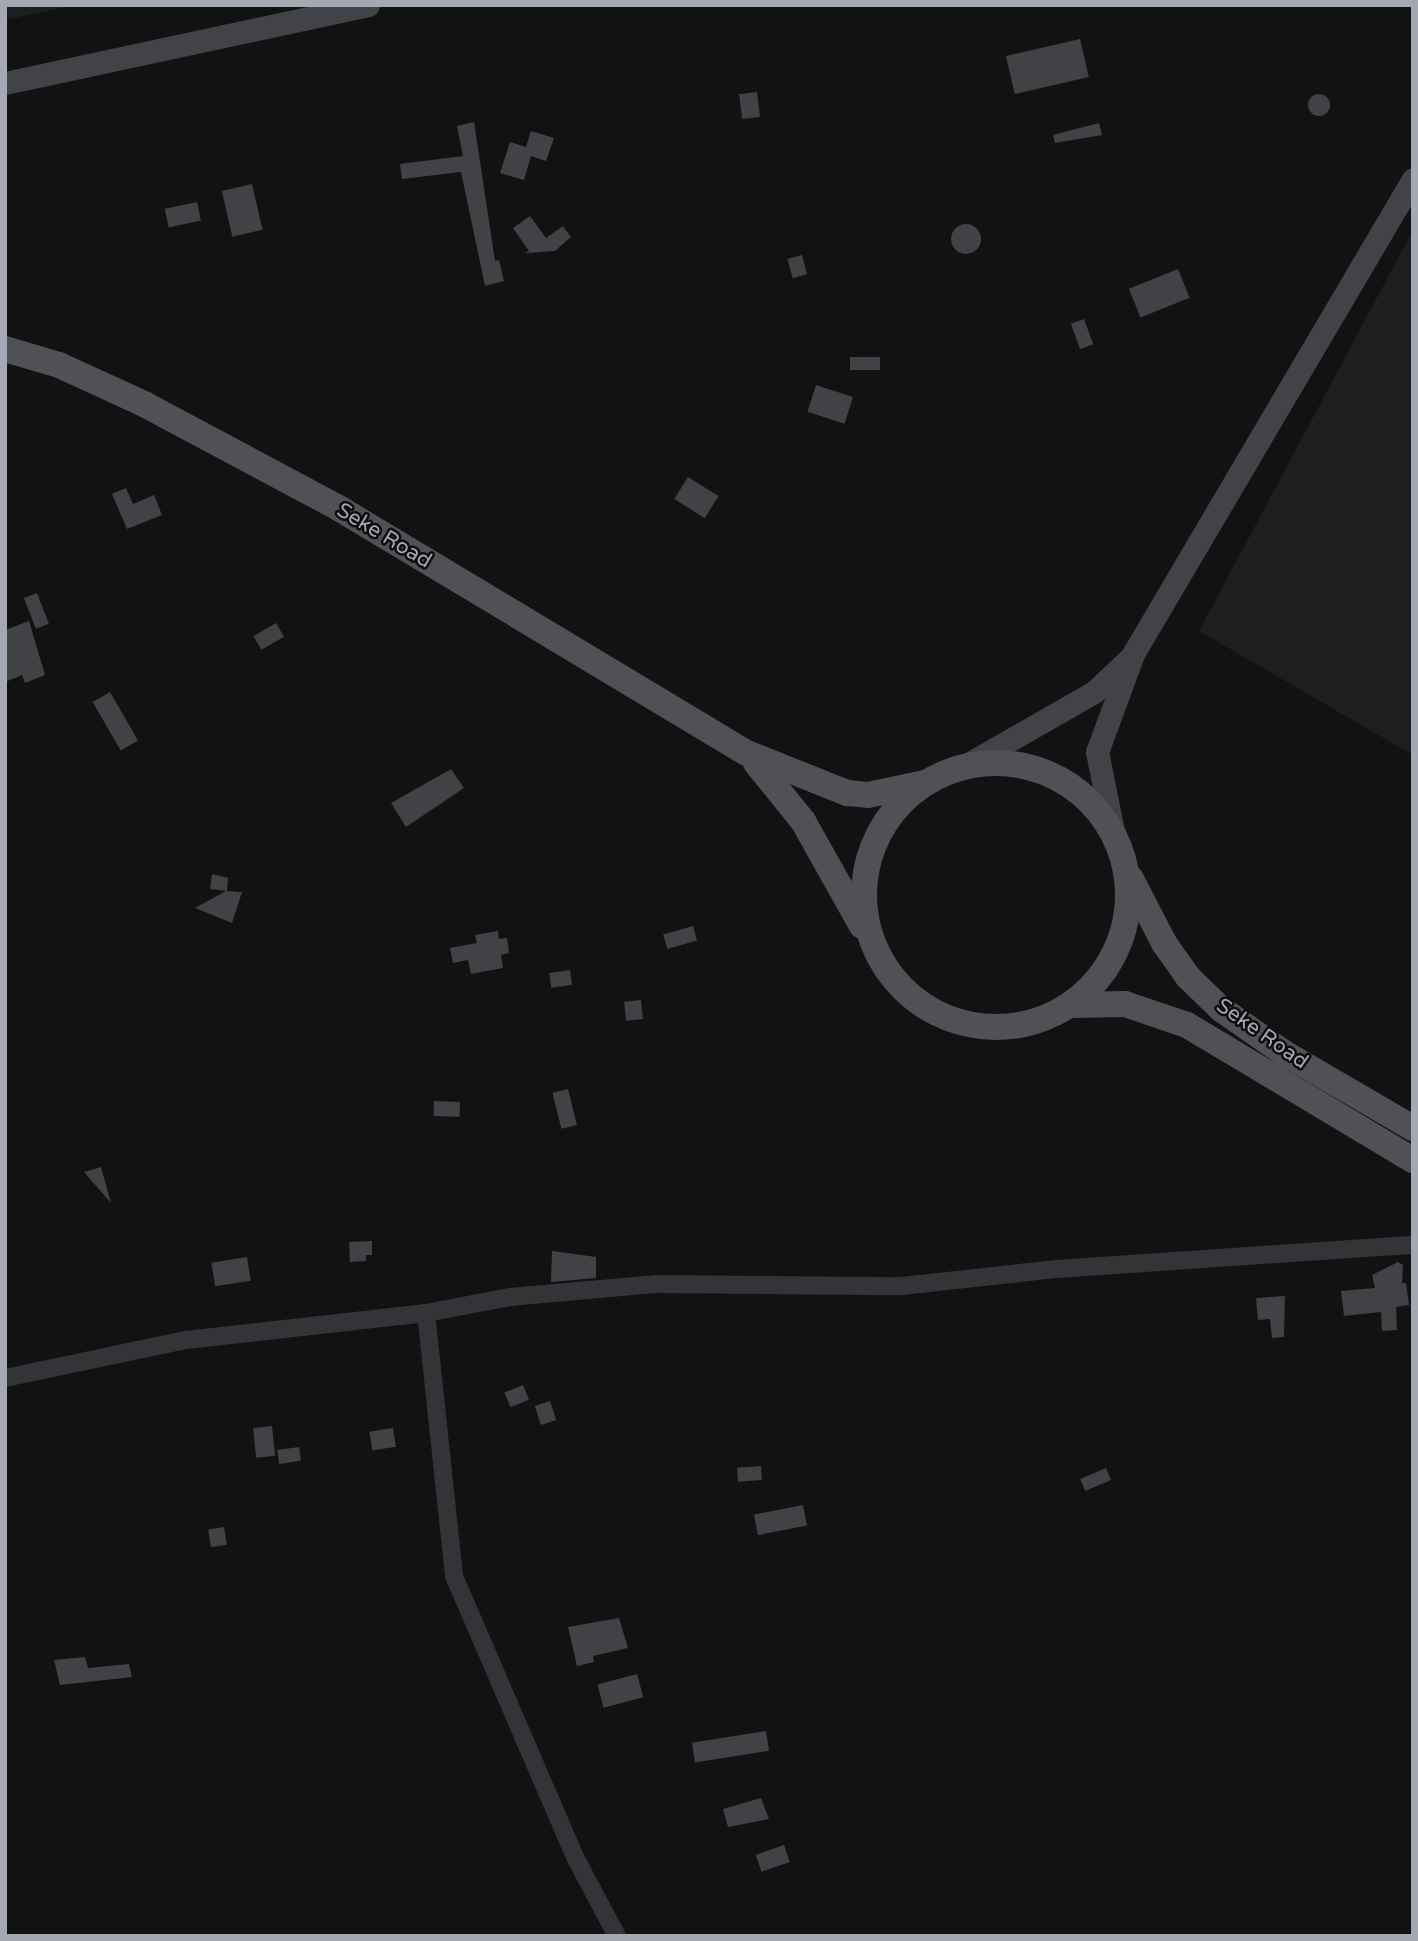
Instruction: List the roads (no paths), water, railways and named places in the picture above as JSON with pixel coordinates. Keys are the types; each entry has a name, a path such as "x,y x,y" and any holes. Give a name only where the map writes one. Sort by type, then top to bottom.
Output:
{"main road":[{"name":"Seke Road","path":"5,349 59,365 144,404 337,507 747,753"},
{"path":"747,753 847,793 868,795 925,783"},
{"path":"747,753 803,821 871,941"},
{"name":"Seke Road","path":"1126,868 1129,894 1119,945 1091,988 1071,1004 1047,1017 995,1028 943,1017 899,986 871,941 864,912 870,853 883,826 925,783 964,767 1002,763 1049,773 1089,801 1113,831 1126,868 1164,943 1188,977 1221,1009 1284,1053 1413,1128"},
{"name":"Seke Road","path":"1071,1004 1125,1004 1187,1025 1413,1160"}],"street":[{"path":"5,83 368,5"},
{"path":"1113,831 1097,752 1133,654 1413,178"},
{"path":"964,767 1094,692 1133,654"},
{"path":"5,1378 186,1340 426,1313 510,1297 657,1284 902,1286 1056,1269 1413,1245"},
{"path":"426,1313 454,1576 576,1858 617,1936"}]}
